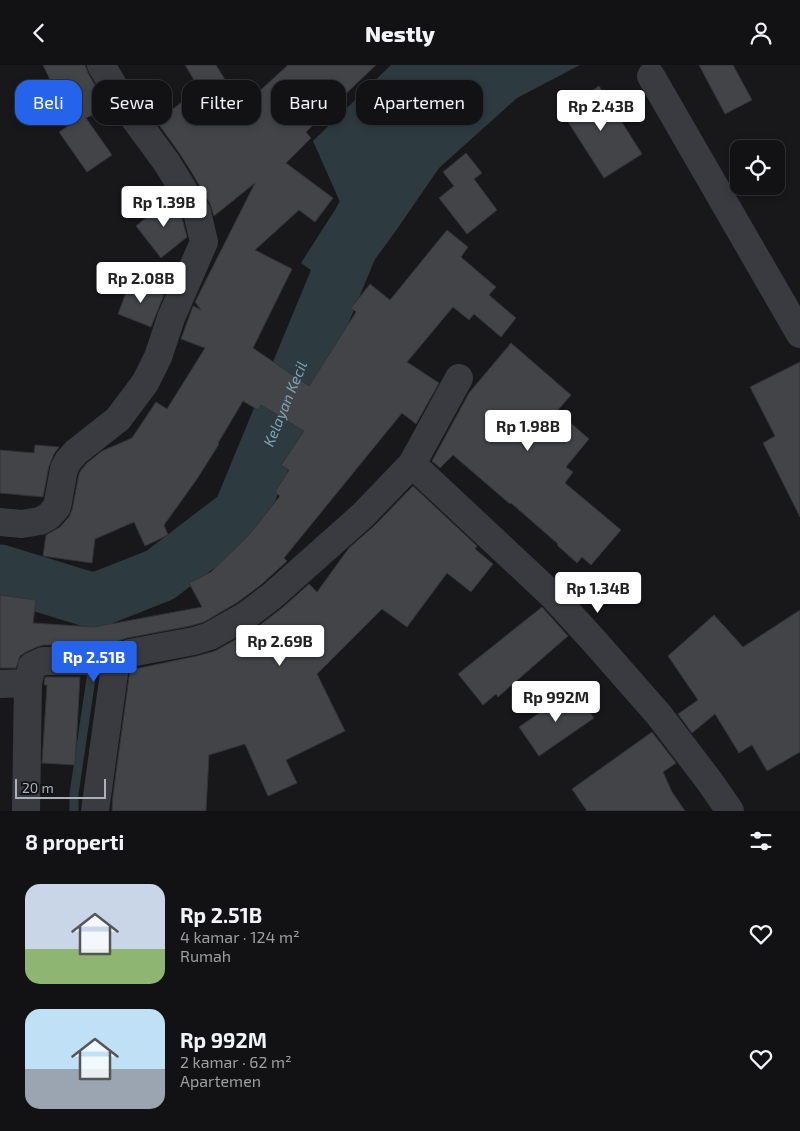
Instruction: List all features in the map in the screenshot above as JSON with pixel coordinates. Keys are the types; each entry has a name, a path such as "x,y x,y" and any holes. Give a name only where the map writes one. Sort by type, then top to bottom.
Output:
{"street":[{"path":"0,522 22,524 40,521 49,516 57,507 64,469 68,461 76,452 118,419 145,383 158,357 171,317 204,242 197,212 167,163 126,107 101,65"},
{"path":"651,76 800,334"},
{"path":"26,811 28,683 32,667 43,661 79,662 112,660 130,653 194,641 210,636 247,615 272,596 364,515 412,464 458,378"},
{"path":"412,464 553,596 659,715 730,811"},
{"path":"95,811 112,660"},
{"path":"0,684 28,683"}],"shaded area":[{"path":"391,65 580,65 517,98 439,168 348,296 301,263 340,202 313,141 329,125 346,125 346,109 356,99 356,125 483,125 483,80 376,80"}],"building":[{"path":"43,65 85,65 92,80 92,115 86,118 112,155 87,172 59,132 70,125 82,125 82,80 50,80"},
{"path":"185,65 216,65 225,80 194,80"},
{"path":"288,65 376,65 360,80 356,80 356,84 346,94 346,80 272,80"},
{"path":"699,65 733,65 752,100 725,114"},
{"path":"271,81 271,125 313,125 306,132 311,138 286,163 333,198 315,222 299,210 255,250 292,269 253,348 309,386 356,312 351,308 370,284 390,300 447,230 468,247 461,257 496,287 489,295 516,318 501,337 474,314 469,320 453,307 407,362 439,383 416,424 402,413 284,558 287,561 262,584 238,602 204,622 127,638 106,645 43,645 20,656 16,668 0,668 0,595 36,600 33,623 94,627 202,607 189,583 211,572 248,536 280,496 275,492 289,470 281,465 304,431 261,405 258,410 243,401 197,479 164,525 168,535 145,546 134,522 95,539 92,563 43,556 46,535 60,527 69,517 81,470 102,451 132,438 156,402 167,409 205,348 181,339 193,306 201,310 195,302 255,183 214,216 210,204 192,173 159,125 172,125 172,110 182,102 182,125 261,125 261,90"},
{"path":"599,86 642,154 604,178 561,111"},
{"path":"466,153 482,173 474,179 497,210 467,234 439,198 454,186 443,172"},
{"path":"170,198 182,218 187,237 161,258 136,226"},
{"path":"130,282 164,295 151,327 118,314"},
{"path":"511,343 571,395 557,411 589,439 566,467 573,472 565,483 621,530 591,565 582,557 577,563 511,503 453,455 440,468 432,461 469,393"},
{"path":"800,362 800,517 763,443 775,436 750,387"},
{"path":"35,445 59,447 49,466 43,497 0,493 0,450 34,453"},
{"path":"413,486 477,546 475,549 493,564 471,592 447,573 407,627 382,609 317,674 345,731 286,760 297,783 268,796 245,744 209,755 206,811 112,811 130,670 215,651 256,628 309,584 317,592 349,548 374,526"},
{"path":"542,607 568,636 498,697 496,694 483,705 458,674"},
{"path":"800,610 800,752 767,771 752,745 739,753 715,714 692,733 678,714 698,700 668,656 714,615 743,647"},
{"path":"45,677 80,677 75,765 42,763 47,685 44,685"},
{"path":"574,689 594,718 539,756 519,727"},
{"path":"652,732 676,763 663,772 672,792 685,811 587,811 572,789"}],"waterway":[{"name":"Kelayan Kecil","path":"0,572 94,601 160,575 240,514 363,216"},
{"path":"94,601 94,637"},
{"path":"74,811 74,794 93,665"}]}
